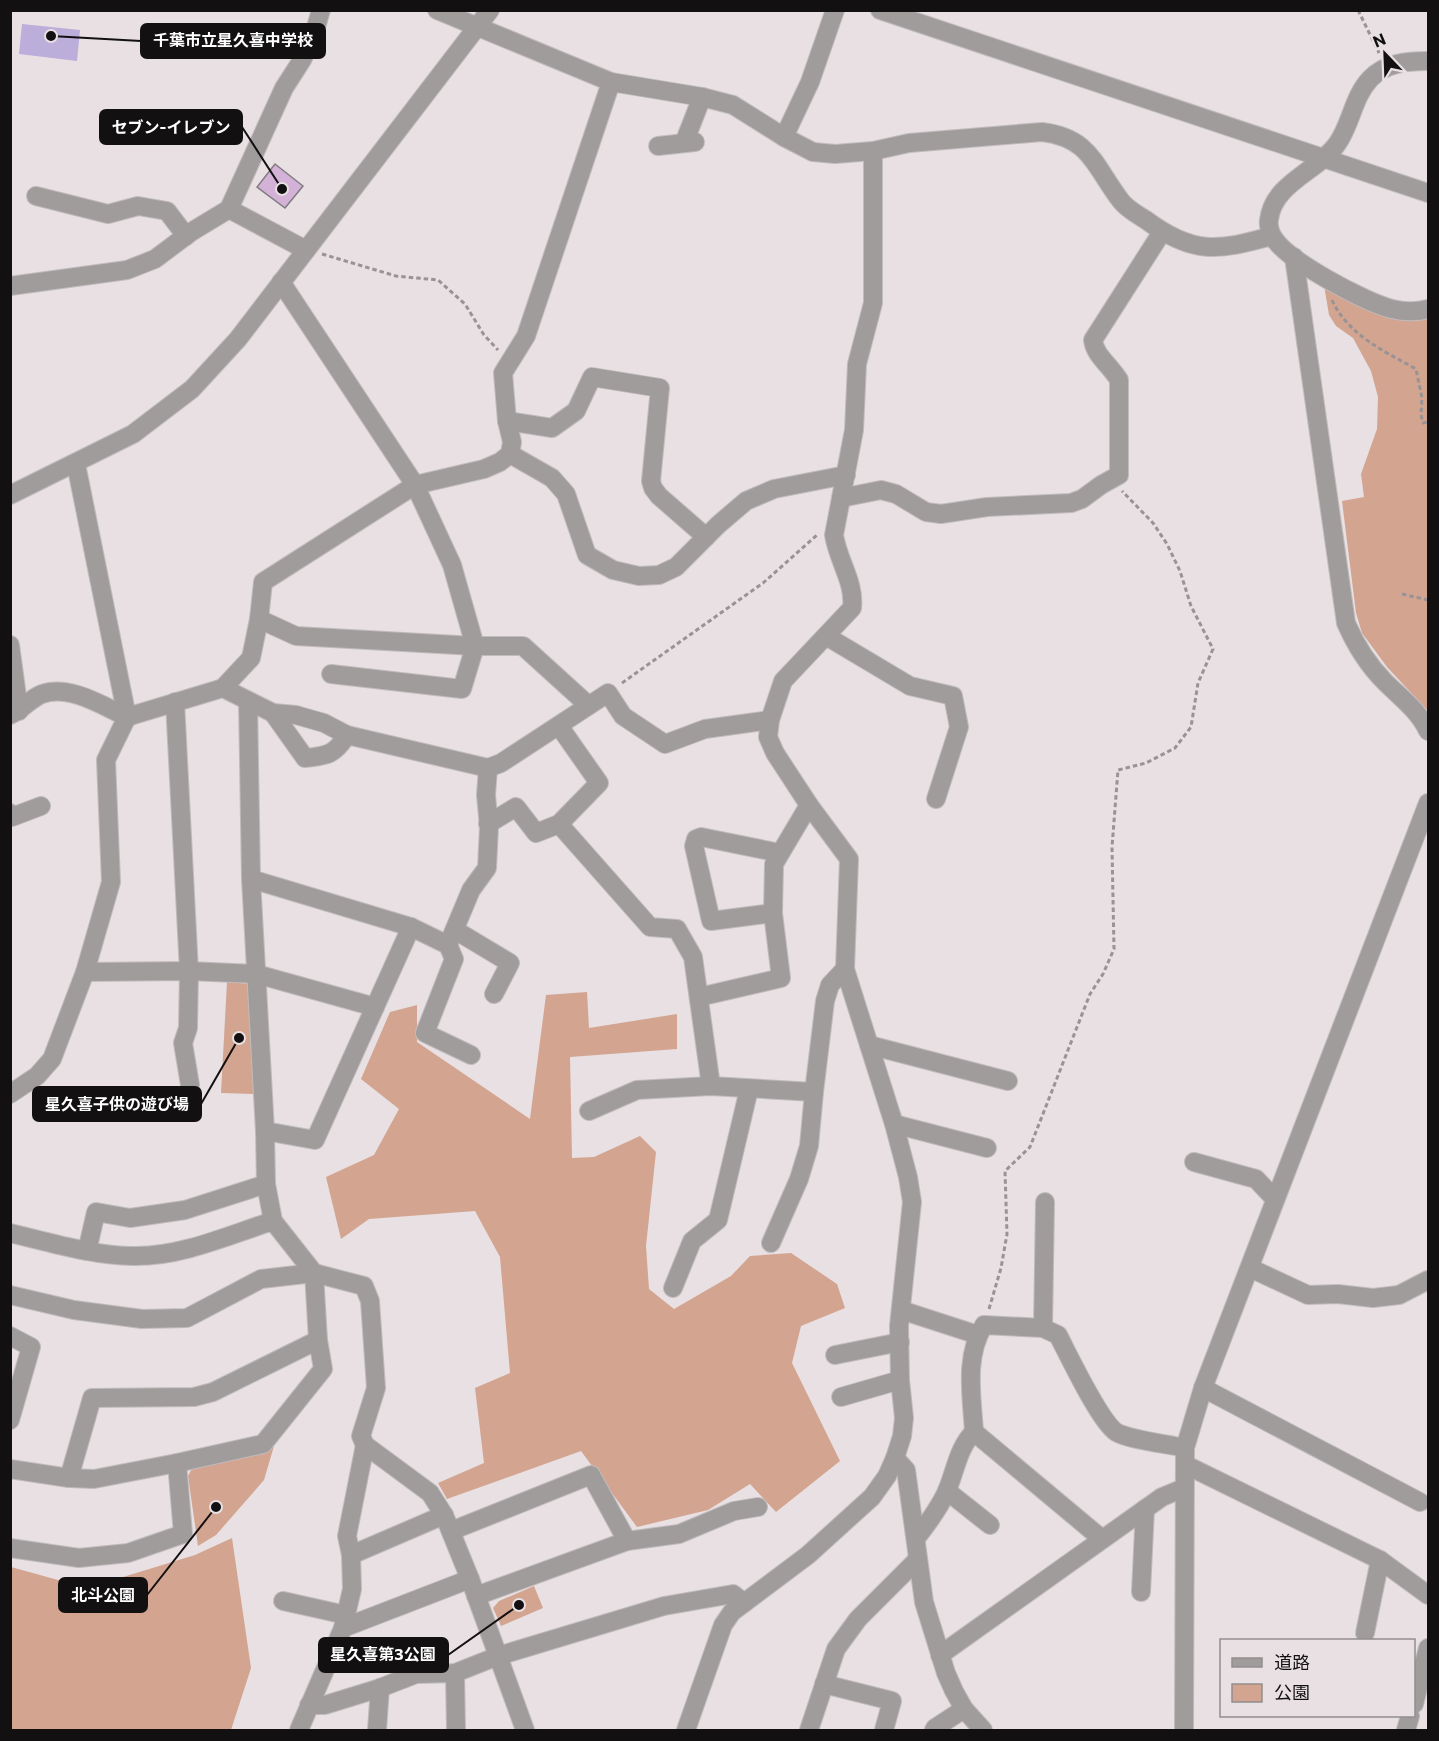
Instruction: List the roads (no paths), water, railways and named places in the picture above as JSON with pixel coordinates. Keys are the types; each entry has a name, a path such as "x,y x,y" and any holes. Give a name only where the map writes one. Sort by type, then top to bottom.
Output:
{"street":[{"path":"10,285 127,270 155,259 229,209 284,88 302,60 314,34 321,10"},
{"path":"438,10 611,82 702,97 734,105 784,137 813,152 835,154 873,151 909,143 1042,132 1058,134 1072,139 1085,150 1122,203 1162,232 1179,241 1195,246 1212,247 1237,245 1272,236"},
{"path":"10,495 133,434 192,389 238,339 490,10"},
{"path":"784,137 810,82 835,10"},
{"path":"880,10 1428,193"},
{"path":"1428,61 1406,61 1387,68 1369,80 1338,144 1316,167 1284,189 1275,201 1269,220 1272,236 1284,250 1327,278 1367,300 1391,309 1405,311 1428,309"},
{"path":"15,713 42,694 70,692 127,717 223,688 251,658 259,619 263,582 415,485 484,469 500,462 510,454 512,442 507,421 503,373 526,336 611,82"},
{"path":"658,146 690,143 702,97"},
{"path":"686,1731 723,1625 732,1612 808,1555 872,1497 896,1458 902,1436 904,1418 900,1380 901,1310 912,1202 894,1124 845,969 849,859 809,805 775,753 768,737 770,720 783,681 852,608 853,598 849,579 836,549 834,535 854,430 857,364 873,303 873,151"},
{"path":"36,196 108,214 138,206 167,211 186,236"},
{"path":"229,209 306,250"},
{"path":"841,498 882,490 896,494 926,512 941,514 987,507 1071,503 1082,499 1119,475 1119,380 1094,350 1093,340 1162,232"},
{"path":"1294,257 1346,623 1368,664 1419,714 1428,731"},
{"path":"281,282 415,485 452,565 475,646 462,689 332,674"},
{"path":"507,421 552,428 576,411 592,377 660,388 651,481 653,488 659,496 706,537"},
{"path":"510,454 552,478 566,494 587,555 613,570 639,576 659,575 676,567 746,501 774,489 846,475"},
{"path":"10,1094 37,1076 52,1059 85,972 111,882 106,760 127,717 76,464"},
{"path":"259,619 296,636 475,646 523,646 588,705"},
{"path":"826,636 910,686 953,696 959,726 936,799"},
{"path":"10,645 15,713"},
{"path":"223,688 273,713 296,715 324,723 347,735 488,768 501,763 608,693 623,716 665,744 705,729 770,720"},
{"path":"10,1469 69,1478 94,1479 263,1444 323,1369 318,1340 314,1273 273,1221 266,1184 251,879 248,701"},
{"path":"175,702 189,971 188,1028 183,1043 190,1085"},
{"path":"273,713 305,758 322,756 337,750 347,735"},
{"path":"488,824 516,807 536,833 559,824 599,783 560,726"},
{"path":"471,1055 425,1033 454,959 452,937 471,890 487,868 488,768"},
{"path":"1184,1731 1185,1456 1203,1388 1428,803"},
{"path":"699,997 781,978 773,913 774,864 809,805"},
{"path":"10,813 12,817 41,806"},
{"path":"559,824 650,927 677,928 693,957 711,1086"},
{"path":"773,913 711,921 694,846 696,839 701,837 780,853"},
{"path":"251,879 452,937 510,963 494,994"},
{"path":"265,1131 315,1140 411,927"},
{"path":"771,1243 799,1179 810,1146 825,1002 830,986 845,969"},
{"path":"85,972 189,971 256,974 375,1007"},
{"path":"869,1045 1008,1081"},
{"path":"589,1111 637,1090 711,1086 814,1092"},
{"path":"674,1288 692,1241 718,1220 749,1089"},
{"path":"894,1124 987,1148"},
{"path":"1194,1162 1256,1179 1275,1199"},
{"path":"87,1251 96,1212 130,1218 185,1210 266,1184"},
{"path":"1043,1328 1045,1202"},
{"path":"10,1233 87,1251 136,1257 177,1252 273,1221"},
{"path":"1250,1268 1308,1296 1338,1294 1373,1298 1399,1295 1428,1280"},
{"path":"10,1295 74,1310 142,1319 187,1318 261,1279 314,1273 364,1286 370,1301 376,1388 361,1436 365,1446 430,1493 448,1523 525,1731"},
{"path":"901,1310 981,1330 1043,1328 1058,1335 1098,1409 1116,1431 1185,1456 1380,1560 1428,1594"},
{"path":"981,1330 970,1372 974,1432 1102,1539"},
{"path":"10,1336 31,1347 10,1420"},
{"path":"69,1478 92,1398 194,1397 213,1392 318,1340"},
{"path":"835,1355 900,1342"},
{"path":"841,1397 900,1380"},
{"path":"1203,1388 1420,1502"},
{"path":"916,1537 934,1516 947,1491 966,1439 974,1432"},
{"path":"300,1731 344,1622 352,1589 351,1555 347,1536 365,1446"},
{"path":"896,1458 906,1470 924,1602 940,1655 946,1673 964,1708 983,1731"},
{"path":"10,1548 79,1558 128,1553 183,1534 177,1463"},
{"path":"351,1555 591,1475 627,1541"},
{"path":"940,1655 1162,1497 1184,1488"},
{"path":"947,1491 990,1525"},
{"path":"284,1601 344,1622 473,1587 627,1541 679,1534 734,1511 758,1507"},
{"path":"1141,1592 1145,1509"},
{"path":"809,1731 836,1649 858,1619 917,1560"},
{"path":"1365,1633 1380,1560"},
{"path":"309,1705 325,1705 417,1674 455,1672 498,1656 664,1606 733,1593 744,1603"},
{"path":"1415,1697 1428,1648"},
{"path":"455,1672 456,1731"},
{"path":"824,1684 891,1701 884,1731"},
{"path":"377,1731 380,1688"},
{"path":"934,1731 964,1708"}],"place":[{"name":"千葉市立星久喜中学校","path":"51,36"},
{"name":"セブン-イレブン","path":"282,189"},
{"name":"星久喜子供の遊び場","path":"239,1038"},
{"name":"北斗公園","path":"216,1507"},
{"name":"星久喜第3公園","path":"519,1605"}]}
